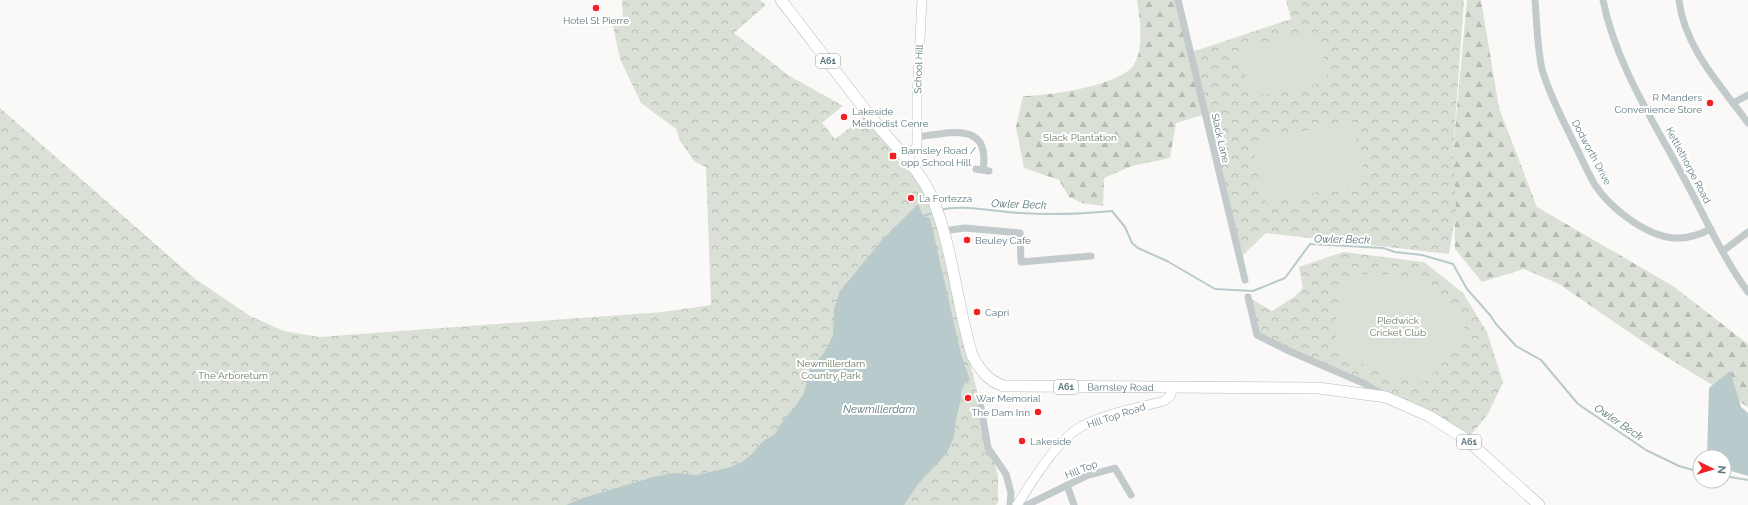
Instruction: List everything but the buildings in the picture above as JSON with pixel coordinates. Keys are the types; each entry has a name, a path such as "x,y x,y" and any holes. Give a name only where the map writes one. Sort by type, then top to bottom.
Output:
{"main road":[{"name":"Barnsley Road","path":"781,0 876,122 907,159 927,189 943,231 971,349 976,362 986,377 990,380 1004,386 1318,388 1386,396 1429,416 1467,440 1539,505"}],"street":[{"name":"School Hill","path":"907,159 917,146 919,45 922,0"},
{"name":"Slack Lane","path":"1178,0 1187,31 1245,280"},
{"name":"Dodworth Drive","path":"1535,0 1539,53 1547,85 1596,185 1618,210 1639,225 1655,233 1672,238 1682,238 1693,237 1711,228"},
{"name":"Kettlethorpe Road","path":"1603,0 1610,30 1621,59 1723,251 1748,292"},
{"path":"1679,0 1684,25 1693,46 1748,123"},
{"path":"1733,103 1748,95"},
{"path":"917,136 966,132 974,136 980,143 984,152 983,170"},
{"path":"943,231 965,228 1020,233 1022,262 1091,256"},
{"path":"1723,251 1748,232"},
{"path":"1248,297 1258,336 1362,383 1386,396"},
{"name":"Hill Top Road","path":"1017,505 1055,449 1073,432 1095,420 1164,401 1171,395 1172,387"},
{"path":"981,407 988,448 1006,474 1011,493 1010,505"},
{"name":"Hill Top","path":"1028,505 1086,476 1115,468 1131,495"},
{"path":"1066,485 1074,505"}],"green space":[{"name":"Newmillerdam Country Park","path":"622,0 760,0 766,5 734,33 788,75 843,106 822,123 835,139 869,113 894,143 893,156 927,189 998,476 998,501 996,505 0,505 0,108 194,278 250,316 284,331 319,337 663,312 711,305 706,167 695,162 680,141 676,129 641,103 620,59 612,21 623,21"},
{"name":"Slack Plantation","path":"1137,0 1178,0 1205,114 1176,123 1170,158 1132,166 1104,178 1103,206 1082,203 1069,197 1059,180 1024,168 1016,127 1023,96 1064,92 1098,84 1125,73 1133,66 1139,51 1141,34"},
{"path":"1286,0 1464,0 1453,151 1456,210 1449,254 1266,233 1240,258 1192,52 1291,19"},
{"path":"1467,0 1481,0 1499,108 1537,207 1673,286 1748,344 1748,407 1652,348 1559,284 1524,269 1482,282 1455,249 1453,151"},
{"path":"1318,32 1328,82 1250,97 1240,48"},
{"path":"1352,120 1366,181 1266,204 1252,143"},
{"name":"Pledwick Cricket Club","path":"1343,252 1424,262 1463,293 1487,332 1503,382 1488,414 1467,440 1429,416 1257,335 1248,297 1272,311 1294,297 1303,288 1299,267"},
{"path":"1355,274 1390,275 1419,282 1443,298 1465,326 1454,350 1423,383 1415,383 1348,359 1338,350 1336,326 1339,296 1344,280 1348,276"}],"water":[{"name":"Newmillerdam","path":"918,204 923,216 930,218 961,354 970,380 965,383 961,392 954,436 947,453 918,484 904,505 566,505 580,499 653,477 674,473 697,475 731,467 742,462 753,453 762,442 775,434 784,419 795,407 804,393 810,369 824,353 833,335 834,309 840,291 882,240"},
{"path":"1730,371 1741,407 1748,413 1748,476 1732,471 1732,449 1707,449 1709,388"}],"waterway":[{"name":"Owler Beck","path":"941,210 950,208 969,208 1020,213 1054,214 1112,211 1125,227 1132,243 1138,248 1167,261 1215,289 1253,291 1285,278 1310,244 1383,248 1395,252 1422,255 1453,264 1467,289 1496,324 1516,346 1541,360 1578,404 1646,450 1679,466 1692,470"},
{"name":"Owler Beck","path":"923,216 933,213"},
{"name":"Owler Beck","path":"1732,477 1748,480"}],"place":[{"name":"Hotel St Pierre","path":"596,8"},
{"name":"R Manders Convenience Store","path":"1710,103"},
{"name":"Lakeside Methodist Cenre","path":"844,117"},
{"name":"Barnsley Road / opp School Hill","path":"893,156"},
{"name":"La Fortezza","path":"911,198"},
{"name":"Beuley Cafe","path":"967,240"},
{"name":"Capri","path":"977,312"},
{"name":"War Memorial","path":"968,398"},
{"name":"The Dam Inn","path":"1038,412"},
{"name":"Lakeside","path":"1022,441"}],"park label":[{"name":"The Arboretum","path":"233,375"}]}
